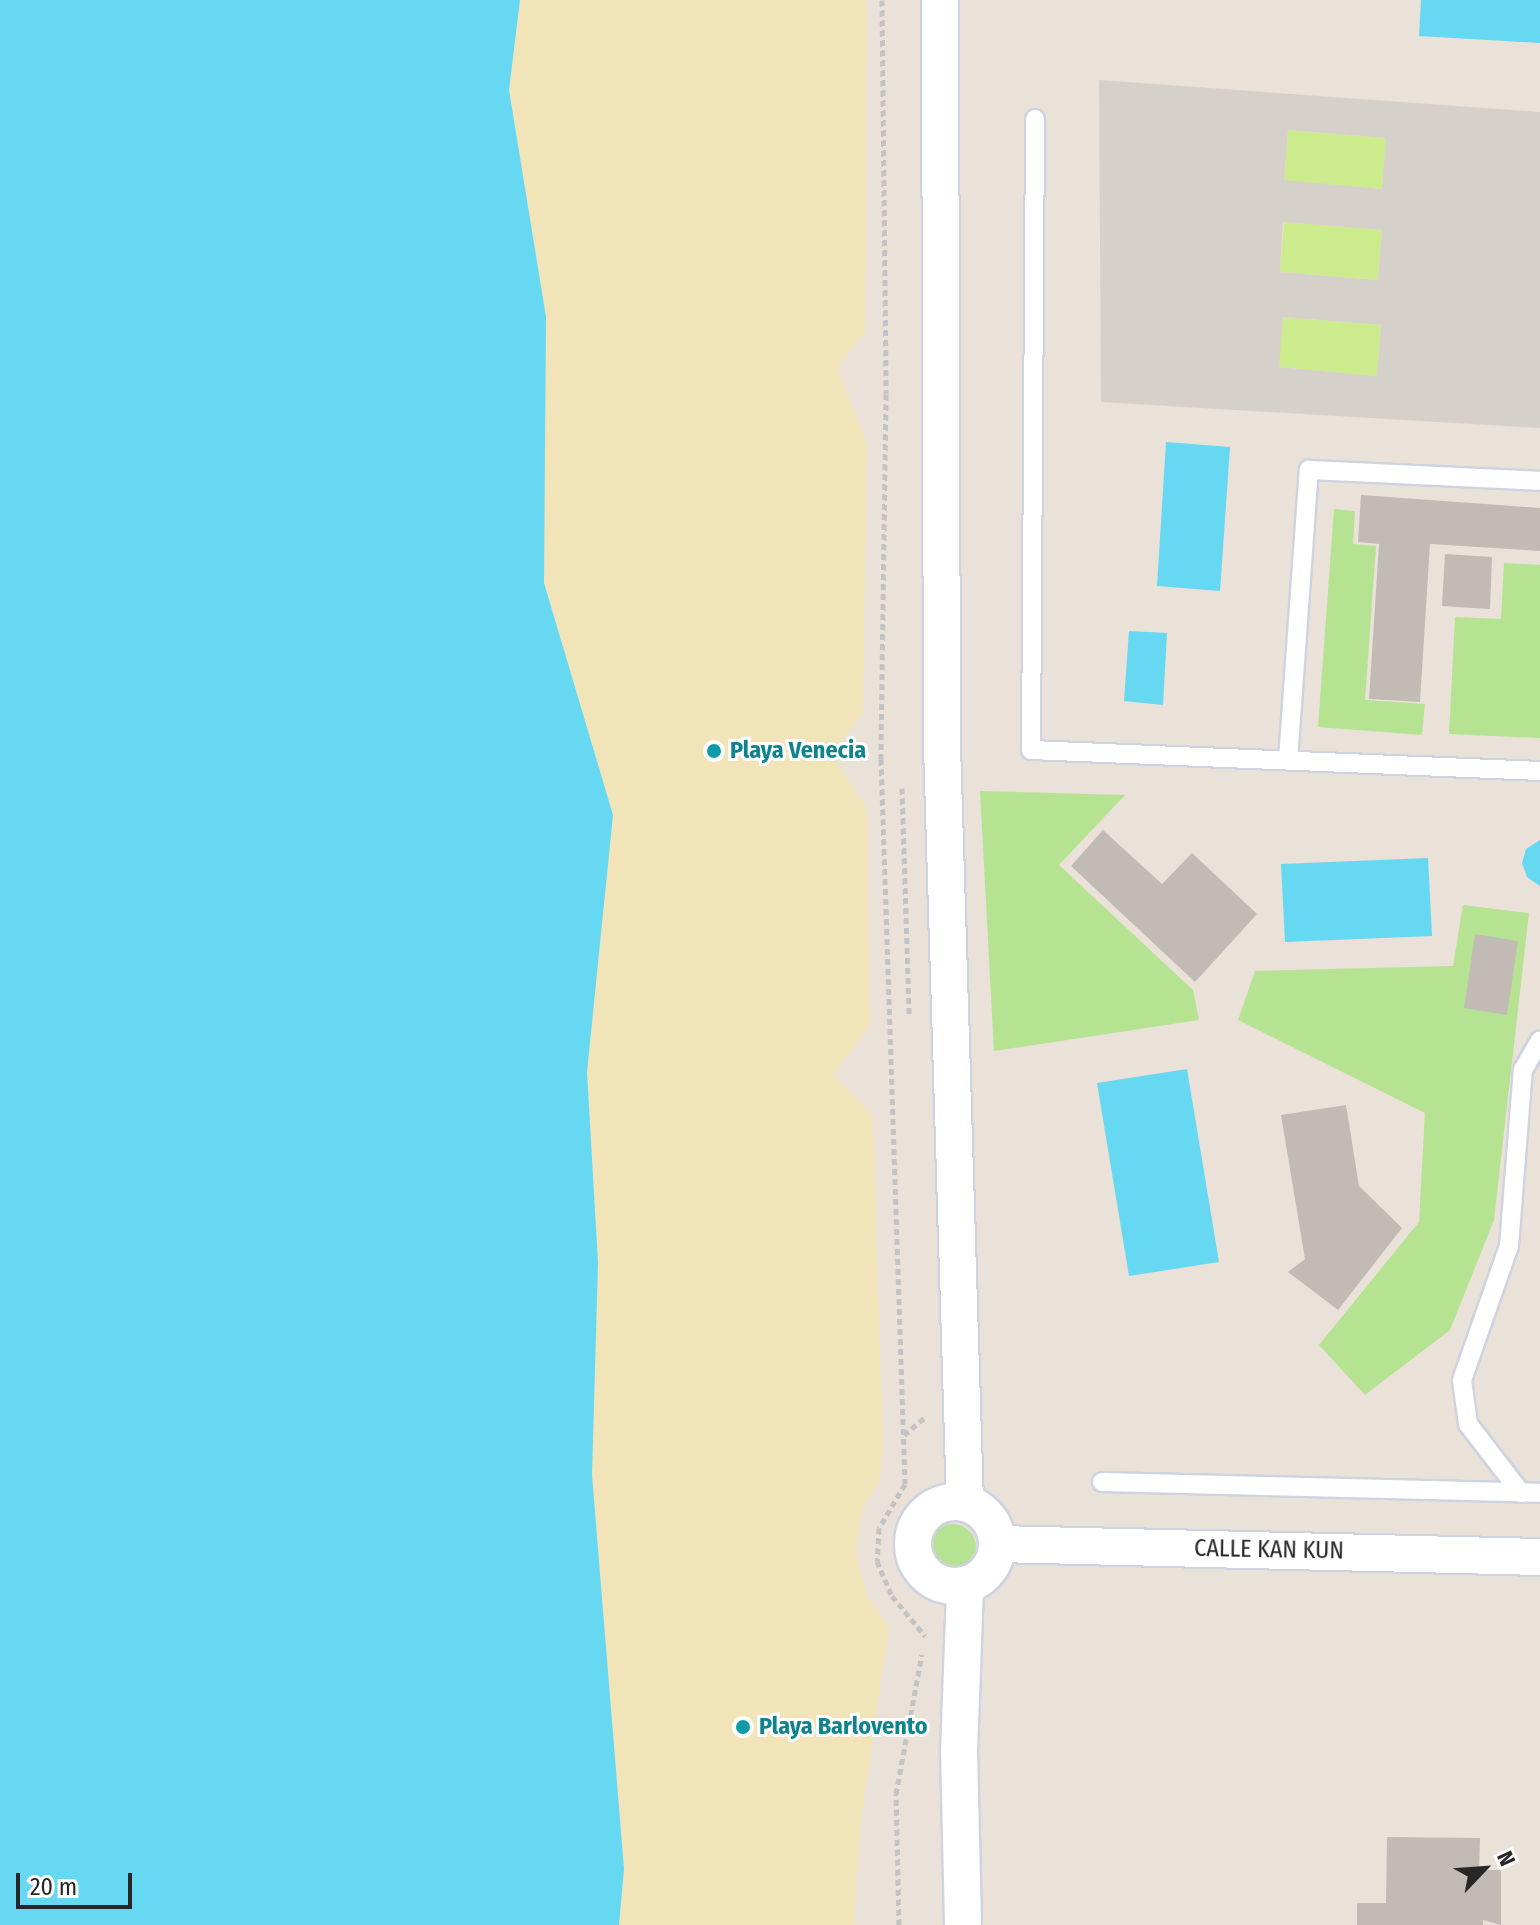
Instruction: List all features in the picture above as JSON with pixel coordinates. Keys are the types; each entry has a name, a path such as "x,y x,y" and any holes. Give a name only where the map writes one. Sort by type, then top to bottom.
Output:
{"street":[{"path":"940,0 942,746 965,1502"},
{"path":"951,1501 965,1502 989,1517 997,1544 989,1570 965,1585 952,1586 926,1575 913,1551 913,1537 926,1512 951,1501"},
{"name":"CALLE KAN KUN","path":"997,1544 1540,1557"},
{"path":"963,1925 959,1752 965,1585"}],"lane":[{"path":"1035,119 1031,750 1540,771"},
{"path":"1288,760 1309,470 1540,481"},
{"path":"1530,1493 1468,1424 1462,1380 1509,1246 1523,1070 1540,1041"},
{"path":"1102,1482 1530,1493"}],"path":[{"path":"882,0 886,394 881,759 905,1484 879,1528 877,1561 892,1596 925,1637 896,1794 899,1925"}],"green space":[{"path":"1288,130 1387,138 1382,189 1284,181"},
{"path":"1284,222 1382,230 1378,280 1280,272"},
{"path":"1282,317 1381,325 1377,376 1278,367"},
{"path":"1334,509 1355,511 1353,544 1376,546 1365,700 1425,704 1422,735 1318,727"},
{"path":"1504,563 1540,565 1540,738 1449,734 1455,617 1501,619"},
{"path":"980,791 1125,795 1059,865 1193,990 1199,1020 994,1051"},
{"path":"1463,905 1529,913 1494,1220 1450,1330 1365,1395 1319,1345 1419,1222 1425,1113 1238,1020 1255,971 1453,966"},
{"path":"953,1524 969,1531 976,1547 969,1563 953,1570 937,1563 930,1547 937,1531"}],"sand":[{"name":"Playa Venecia","path":"520,0 864,0 867,4 865,332 837,368 867,444 863,712 832,755 867,809 870,1025 833,1075 873,1116 883,1447 880,1480 862,1510 856,1554 867,1596 889,1627 860,1828 854,1925 619,1925 624,1869 592,1475 598,1263 587,1072 613,815 544,583 546,317 509,90"}],"shaded area":[{"path":"1099,80 1540,112 1540,428 1101,402","holes":["1288,130 1386,138 1382,189 1284,180","1283,222 1382,230 1378,280 1280,272","1283,317 1381,325 1377,376 1279,367"]}],"water":[{"path":"0,0 520,0 509,90 546,317 544,583 613,815 587,1072 598,1263 592,1475 624,1869 619,1925 0,1925"},
{"path":"1421,0 1540,0 1540,43 1419,36"},
{"path":"1166,442 1230,447 1220,591 1157,586"},
{"path":"1129,631 1167,633 1163,705 1124,701"},
{"path":"1540,840 1540,886 1527,877 1522,863 1526,849"},
{"path":"1428,858 1432,936 1285,942 1281,864"},
{"path":"1187,1069 1219,1262 1129,1276 1097,1083"}],"building":[{"path":"1361,495 1540,508 1540,551 1430,544 1420,702 1369,699 1379,544 1358,542"},
{"path":"1445,554 1492,557 1490,609 1442,606"},
{"path":"1103,830 1162,884 1192,853 1257,914 1195,982 1071,866"},
{"path":"1475,934 1518,941 1507,1015 1464,1008"},
{"path":"1346,1105 1359,1186 1402,1228 1338,1310 1288,1272 1305,1259 1281,1115"},
{"path":"1387,1837 1480,1838 1479,1870 1501,1870 1501,1925 1483,1920 1483,1925 1357,1925 1357,1903 1386,1903"}],"place":[{"name":"Playa Venecia","path":"714,751"},
{"name":"Playa Barlovento","path":"743,1727"}]}
